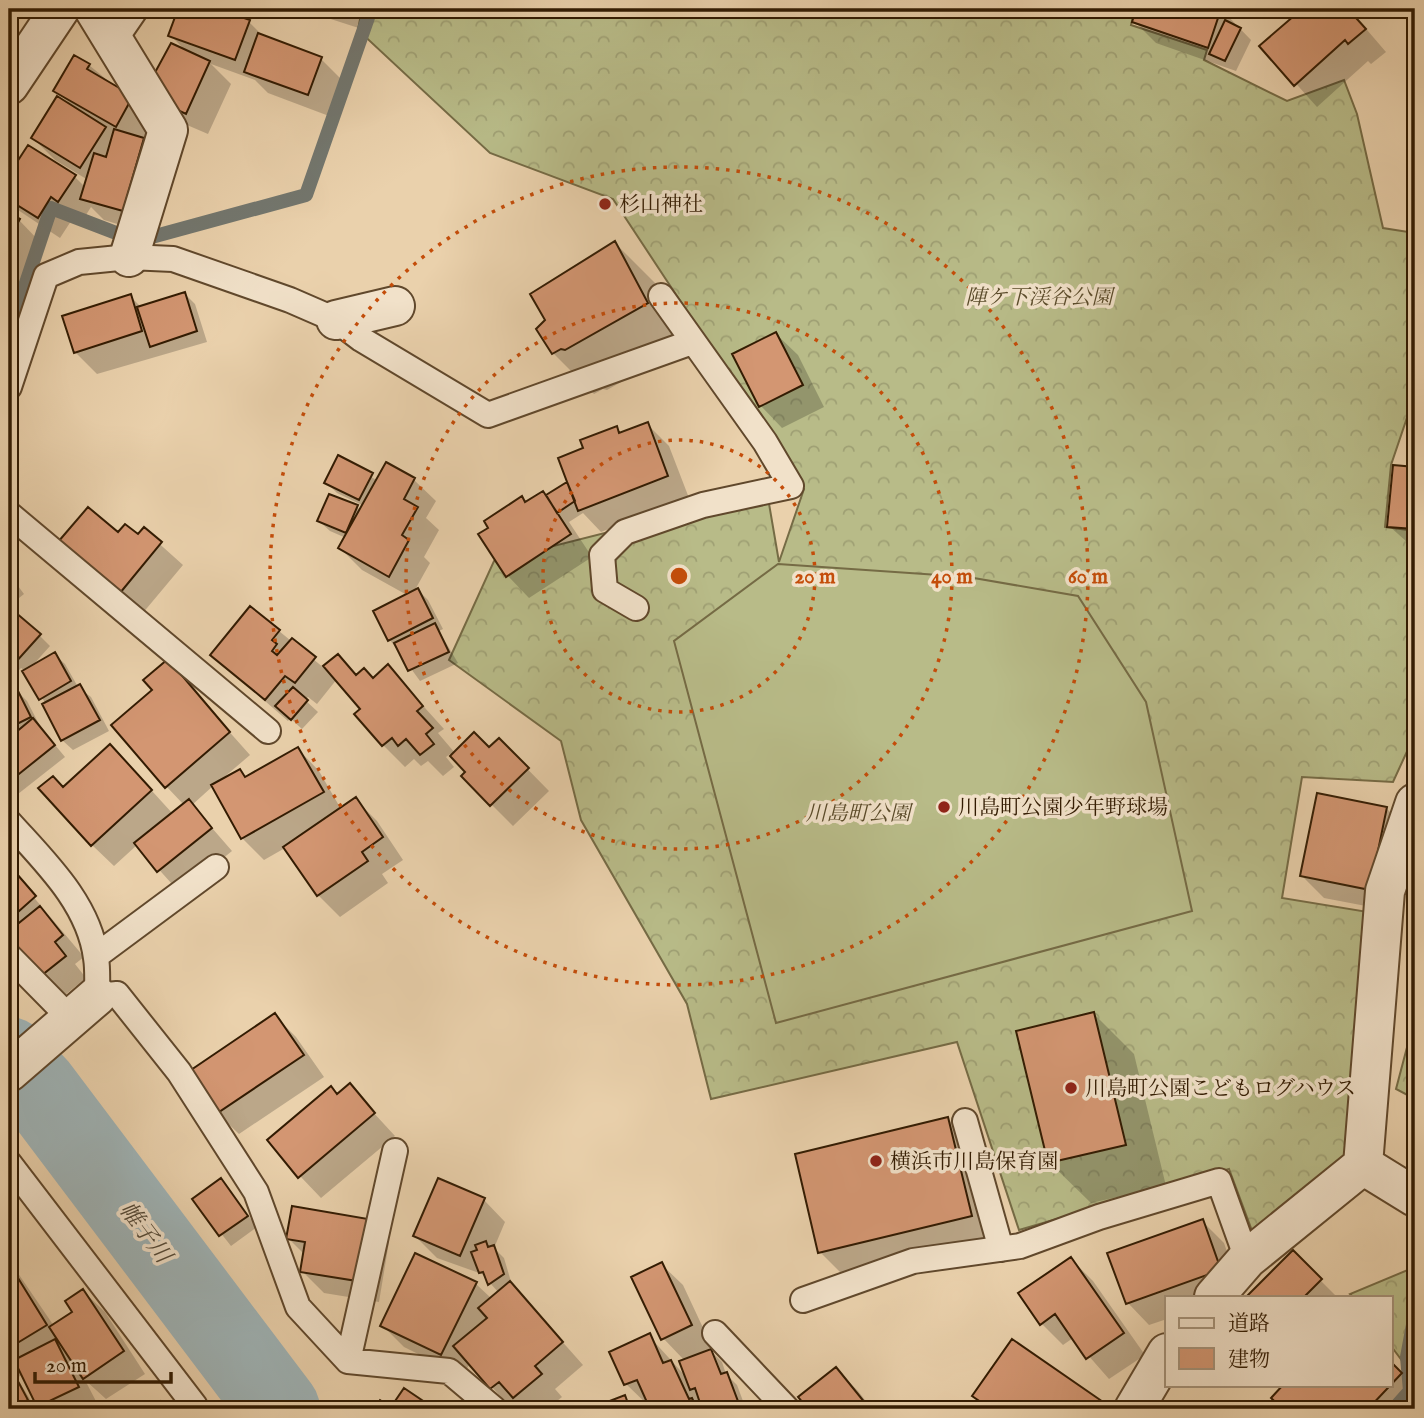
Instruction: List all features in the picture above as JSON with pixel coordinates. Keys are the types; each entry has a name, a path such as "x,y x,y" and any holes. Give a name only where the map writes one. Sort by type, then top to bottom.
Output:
{"street":[{"path":"9,41 30,9"},
{"path":"9,85 60,9"},
{"path":"94,9 168,130 134,244"},
{"path":"336,320 395,306"},
{"path":"1215,1296 1247,1259 1363,1165 1385,891 1415,803"},
{"path":"9,1072 76,1013"},
{"path":"1363,1165 1415,1198"},
{"path":"1134,1409 1165,1356"}],"lane":[{"path":"114,41 136,9"},
{"path":"9,387 46,276 134,244 290,299 336,320 362,340 488,415 692,342"},
{"path":"636,608 605,590 603,555 625,532 704,505 791,486 765,442 661,296"},
{"path":"9,514 268,731"},
{"path":"9,822 59,878 83,915 96,956"},
{"path":"76,1013 96,956 216,867"},
{"path":"9,956 76,1013"},
{"path":"76,1013 117,994 179,1072 256,1192 298,1307 348,1361 449,1371 494,1409"},
{"path":"965,1121 1001,1249"},
{"path":"348,1361 395,1151"},
{"path":"9,1163 195,1406"},
{"path":"803,1300 913,1261 1020,1246 1099,1217 1219,1181 1247,1259"},
{"path":"715,1333 787,1409"}],"green space":[{"path":"362,9 1135,9 1131,25 1207,50 1204,60 1287,101 1344,80 1357,114 1383,228 1415,233 1415,394 1391,465 1385,527 1415,531 1415,734 1393,782 1302,777 1282,898 1368,912 1349,1163 1254,1236 1229,1169 1019,1230 957,1042 711,1099 687,1004 581,820 561,741 449,660 494,561 767,492 779,562 804,489 613,199 490,153 358,30"},
{"name":"川島町公園少年野球場","path":"778,564 968,577 1078,596 1146,702 1192,911 776,1023 674,641"},
{"path":"1415,1017 1415,1099 1396,1089"},
{"path":"1415,1267 1415,1378 1392,1347 1392,1296 1350,1294"}],"building":[{"path":"178,9 218,9 250,20 235,60 168,36"},
{"path":"1136,9 1221,9 1208,48 1132,22"},
{"path":"1302,9 1348,9 1366,29 1348,44 1345,40 1294,86 1259,46"},
{"path":"1225,20 1241,28 1225,61 1209,54"},
{"path":"258,33 322,57 308,95 244,72"},
{"path":"171,43 210,61 186,114 156,100 146,89"},
{"path":"74,55 90,64 87,69 133,96 116,127 53,91"},
{"path":"57,96 106,127 80,168 31,138"},
{"path":"114,129 144,138 123,211 80,199 94,153 106,157"},
{"path":"28,145 76,175 58,202 51,197 38,218 9,200 9,160 15,165"},
{"path":"9,213 20,219 9,239"},
{"name":"杉山神社","path":"615,241 648,303 565,350 561,349 552,354 536,329 545,320 530,294"},
{"path":"185,292 197,331 150,347 137,307"},
{"path":"131,294 142,331 74,353 62,316"},
{"path":"776,332 803,385 759,407 732,354"},
{"path":"648,422 668,476 578,511 558,458 583,448 580,440 617,426 619,433"},
{"path":"338,455 373,473 359,500 324,483"},
{"path":"386,462 415,478 404,499 418,507 402,535 409,540 389,577 338,548"},
{"path":"1393,465 1415,467 1415,529 1387,527"},
{"path":"567,482 575,501 557,513 546,495"},
{"path":"543,491 571,534 506,577 478,534 488,528 484,521 522,496 525,502"},
{"path":"329,494 358,505 346,533 317,521"},
{"path":"88,507 118,532 125,524 138,534 144,527 162,542 120,593 58,542"},
{"path":"418,588 433,618 388,641 373,611"},
{"path":"250,606 280,630 272,640 277,644 272,651 277,655 292,638 316,657 295,683 285,676 265,700 210,655"},
{"path":"15,612 41,634 15,663 9,659 9,619"},
{"path":"435,623 449,652 408,671 394,643"},
{"path":"55,652 71,681 39,700 22,671"},
{"path":"338,654 356,675 364,668 373,678 388,664 423,706 417,711 433,728 426,734 434,744 420,755 406,739 398,746 392,738 382,746 354,714 360,709 323,666"},
{"path":"168,659 230,732 165,788 111,725 152,690 143,680"},
{"path":"80,684 100,720 61,741 42,704"},
{"path":"293,687 308,700 291,720 275,706"},
{"path":"17,689 31,717 9,728 9,693"},
{"path":"33,718 55,745 9,782 9,738"},
{"path":"474,732 489,747 499,738 529,768 490,806 461,776 465,772 450,756"},
{"path":"110,744 152,790 91,846 38,788 53,776 63,787"},
{"path":"298,747 324,792 241,839 211,785 240,769 245,777"},
{"path":"1317,793 1387,807 1370,890 1300,876"},
{"path":"356,797 383,837 362,852 368,861 317,896 283,847"},
{"path":"189,799 212,828 157,872 134,843"},
{"path":"9,867 36,896 9,920"},
{"path":"40,906 63,935 55,942 66,956 37,979 9,943 9,931"},
{"name":"川島町公園こどもログハウス","path":"1094,1012 1126,1145 1048,1163 1016,1031"},
{"path":"275,1013 304,1055 216,1114 188,1072"},
{"path":"350,1083 375,1113 298,1178 267,1140 331,1086 337,1094"},
{"path":"948,1117 972,1216 818,1253 795,1154"},
{"path":"221,1178 248,1216 219,1236 192,1199"},
{"path":"438,1178 485,1198 460,1256 413,1236"},
{"path":"292,1206 368,1219 357,1281 300,1272 305,1242 286,1239"},
{"path":"1203,1219 1221,1270 1126,1304 1107,1253"},
{"path":"486,1241 488,1247 494,1245 504,1274 488,1285 483,1272 479,1273 471,1252 477,1250 475,1245"},
{"path":"1293,1250 1322,1279 1305,1296 1247,1296"},
{"path":"415,1253 477,1282 441,1355 380,1326"},
{"path":"1071,1257 1124,1333 1086,1359 1055,1314 1040,1325 1018,1293"},
{"path":"662,1262 692,1325 661,1340 631,1277"},
{"path":"18,1278 47,1325 9,1348 9,1284"},
{"path":"510,1281 563,1342 535,1366 542,1374 513,1398 499,1382 490,1389 453,1346 487,1318 478,1308"},
{"path":"83,1289 124,1351 83,1379 49,1327 72,1312 65,1301"},
{"path":"650,1333 663,1363 671,1360 689,1399 692,1398 697,1409 650,1409 637,1380 624,1385 609,1352"},
{"path":"55,1339 79,1387 37,1407 14,1360"},
{"path":"1012,1339 1106,1404 1103,1409 991,1409 972,1396"},
{"path":"711,1349 721,1374 727,1372 739,1404 726,1409 702,1409 695,1388 690,1390 679,1361"},
{"path":"1392,1363 1402,1373 1392,1384"},
{"path":"836,1367 870,1409 808,1409 798,1397"},
{"path":"13,1372 28,1400 18,1405 20,1409 9,1409 9,1374"},
{"path":"1282,1386 1390,1386 1368,1409 1283,1409 1271,1398"},
{"path":"404,1388 432,1407 374,1409 380,1400 391,1407"},
{"path":"625,1395 630,1409 589,1409"},
{"path":"161,1401 171,1409 153,1409"},
{"path":"135,1402 144,1409 130,1409"}],"waterway":[{"path":"9,334 51,208 137,241 306,195 371,9"},
{"name":"帷子川","path":"9,1058 37,1088 279,1409"},
{"path":"1394,1409 1410,1391 1407,1357 1415,1314"}],"place":[{"name":"杉山神社","path":"605,204"},
{"name":"川島町公園少年野球場","path":"944,807"},
{"name":"川島町公園こどもログハウス","path":"1071,1088"},
{"name":"横浜市川島保育園","path":"876,1161"}],"park label":[{"name":"陣ケ下渓谷公園","path":"1039,297"},
{"name":"川島町公園","path":"858,813"}]}
